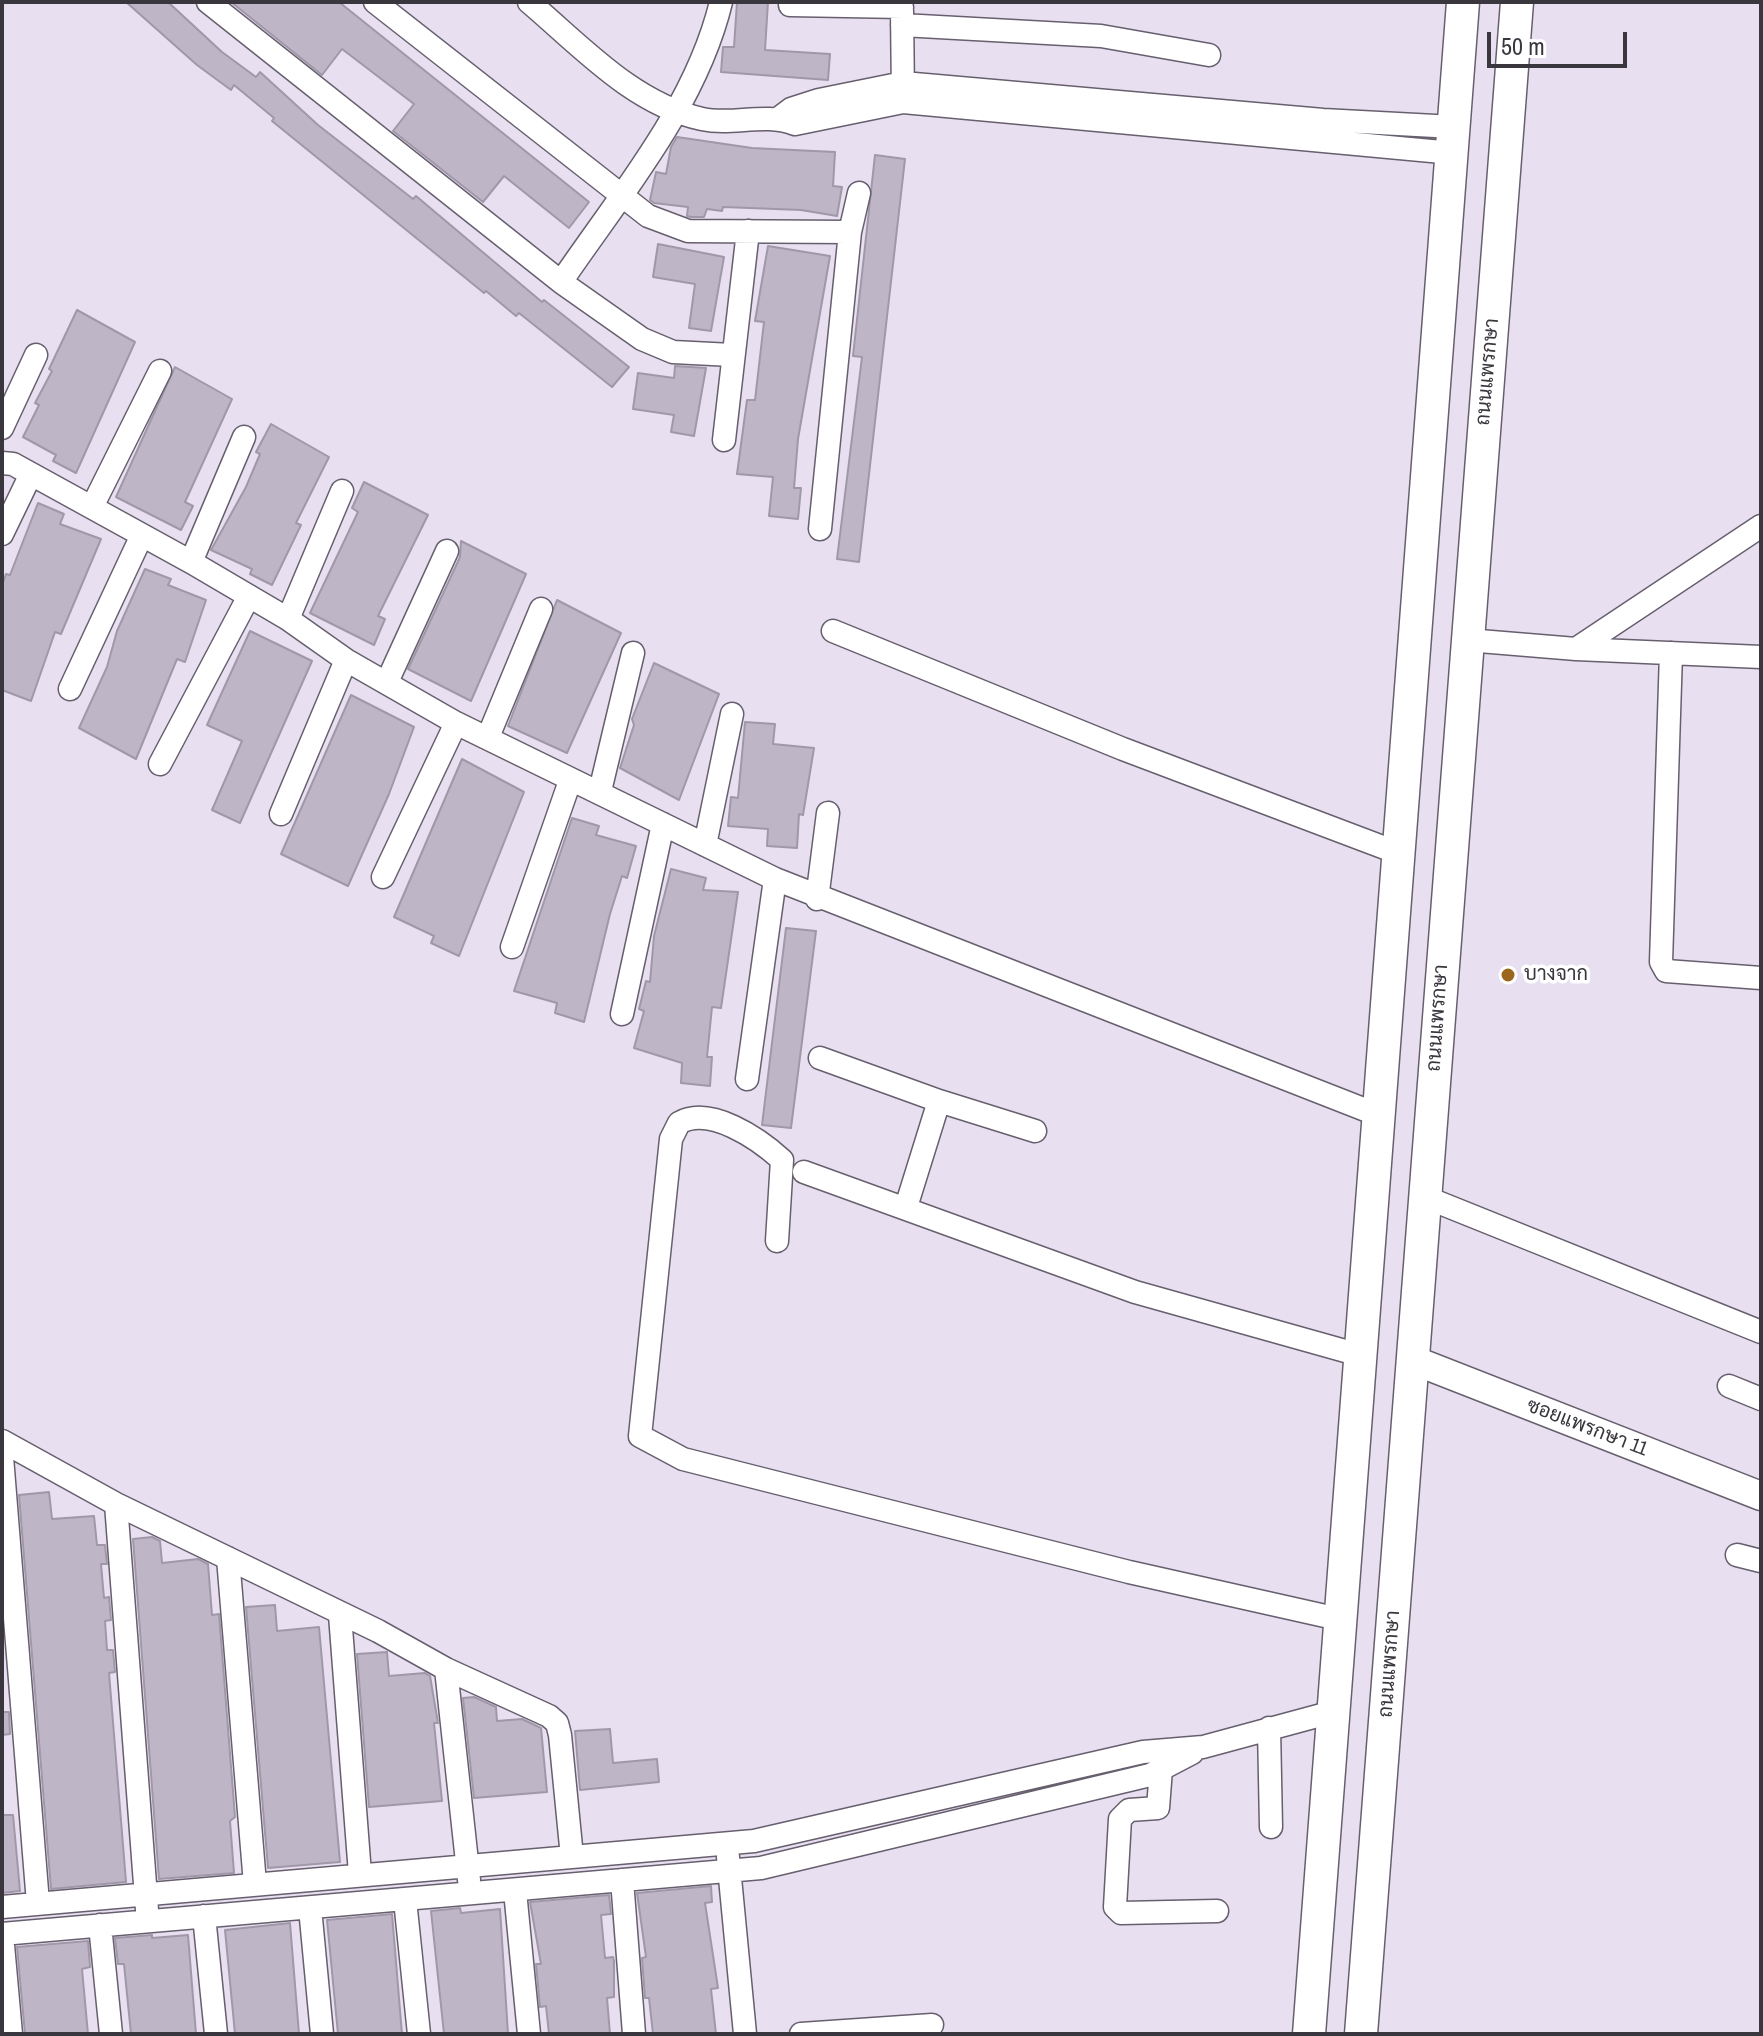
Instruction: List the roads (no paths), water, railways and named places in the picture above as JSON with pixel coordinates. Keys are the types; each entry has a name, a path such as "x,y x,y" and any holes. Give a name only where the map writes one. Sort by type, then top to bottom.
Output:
{"main road":[{"path":"1309,2034 1343,1620 1463,2"},
{"name":"ถนนแพรกษา","path":"1361,2034 1517,2"}],"street":[{"path":"208,2 561,282 642,339 673,352 732,355"},
{"path":"375,2 648,216 688,231 850,232"},
{"path":"529,2 631,89 705,120 779,118 791,109 819,100 903,93 1454,140"},
{"path":"561,282 676,110 701,62 716,5"},
{"path":"790,5 902,11 1101,36 1209,55"},
{"path":"902,11 903,93"},
{"path":"820,529 850,232 859,193"},
{"path":"724,440 748,231"},
{"path":"2,428 36,355"},
{"path":"92,507 160,371"},
{"path":"191,562 244,437"},
{"path":"2,463 31,474 191,562 288,619 346,660 456,723 817,899 1381,1116"},
{"path":"2,534 31,474"},
{"path":"288,619 342,491"},
{"path":"1576,649 1761,526"},
{"path":"70,689 142,535"},
{"path":"387,682 447,551"},
{"path":"160,764 249,596"},
{"path":"488,737 541,609"},
{"path":"833,631 1123,749 1401,854"},
{"path":"1467,640 1576,649 1761,657"},
{"path":"600,791 633,653"},
{"path":"1671,653 1661,962 1666,971 1761,978"},
{"path":"281,814 346,660"},
{"path":"705,845 732,714"},
{"path":"383,877 456,723"},
{"path":"512,947 570,781"},
{"path":"817,899 828,813"},
{"path":"622,1014 663,824"},
{"path":"747,1079 775,879"},
{"path":"820,1058 939,1101 1035,1131"},
{"path":"906,1207 939,1101"},
{"path":"777,1241 782,1160 755,1139 716,1121 697,1117 679,1123 671,1139 640,1436 683,1459 1129,1572 1343,1620"},
{"path":"804,1172 1135,1292 1363,1356"},
{"path":"1425,1197 1761,1332"},
{"name":"ซอยแพรกษา 11","path":"1413,1360 1761,1496"},
{"path":"1729,1386 1761,1399"},
{"path":"2,1441 116,1504 446,1669 549,1716 557,1723 572,1857"},
{"path":"2,1457 38,1903"},
{"path":"116,1504 149,1922"},
{"path":"1737,1555 1761,1561"},
{"path":"228,1558 255,1884"},
{"path":"340,1615 360,1874"},
{"path":"446,1669 470,1893"},
{"path":"2,1907 754,1841 1143,1752 1203,1747 1336,1711"},
{"path":"1269,1728 1271,1827"},
{"path":"11,2034 2,1934 761,1868 1161,1769 1203,1747"},
{"path":"1161,1769 1158,1808 1129,1810 1120,1819 1115,1907 1121,1913 1217,1911"},
{"path":"930,1801 935,1826"},
{"path":"727,1844 745,2034"},
{"path":"622,1880 634,2034"},
{"path":"515,1891 529,2034"},
{"path":"405,1900 419,2034"},
{"path":"310,1908 322,2034"},
{"path":"204,1916 216,2034"},
{"path":"100,1925 111,2034"},
{"path":"801,2034 932,2025"}],"place":[{"name":"บางจาก","path":"1508,975"}]}
